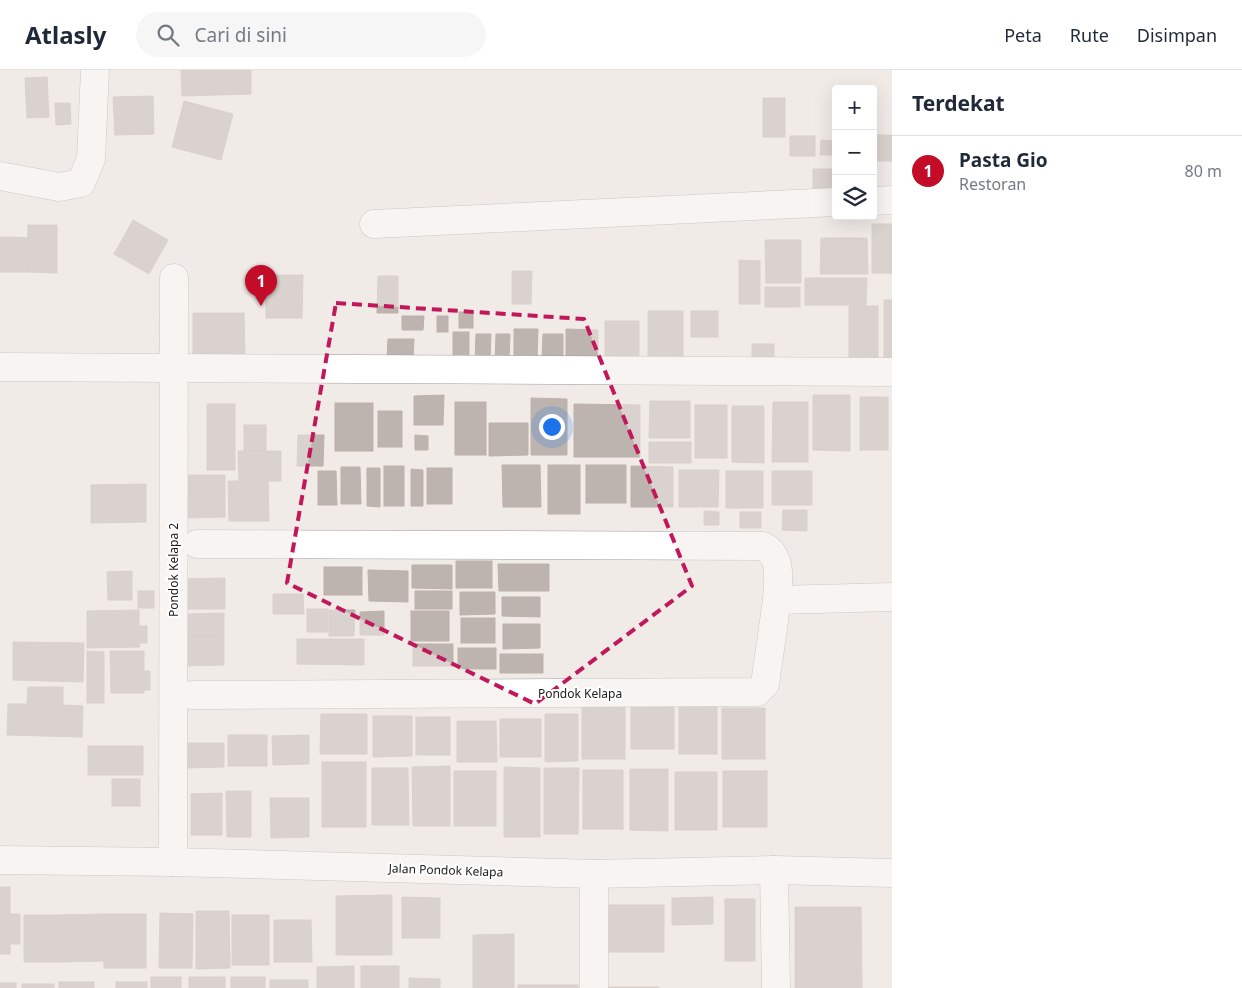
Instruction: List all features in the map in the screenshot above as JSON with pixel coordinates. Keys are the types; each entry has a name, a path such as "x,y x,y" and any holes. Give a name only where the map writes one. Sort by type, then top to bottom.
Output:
{"street":[{"path":"0,176 59,187 81,183 91,160 95,70"},
{"path":"877,201 892,200"},
{"path":"374,224 832,202"},
{"name":"Pondok Kelapa 2","path":"173,862 174,278"},
{"path":"0,367 892,372"},
{"name":"Pondok Kelapa","path":"192,695 757,692 765,684 778,600 778,563 771,550 763,546 197,544"},
{"path":"778,600 892,597"},
{"name":"Jalan Pondok Kelapa","path":"0,860 173,862 594,874 774,870 892,873"},
{"path":"774,870 776,988"},
{"path":"594,874 594,988"}],"highlighted area":[{"path":"336,303 584,319 692,586 535,704 287,583"}],"building":[{"path":"181,70 251,70 251,94 182,96"},
{"path":"47,77 49,117 27,118 25,78"},
{"path":"153,96 154,134 115,135 113,97"},
{"path":"763,98 785,98 785,137 763,137"},
{"path":"184,101 233,114 221,160 172,147"},
{"path":"55,103 70,103 71,124 56,125"},
{"path":"877,135 892,135 892,161 877,161"},
{"path":"790,136 815,136 815,156 790,156"},
{"path":"821,140 832,141 832,155 820,155"},
{"path":"813,169 832,169 832,188 813,188"},
{"path":"133,220 168,240 149,274 114,254"},
{"path":"872,224 892,224 892,273 872,273"},
{"path":"28,225 57,225 57,273 27,272"},
{"path":"0,237 14,237 14,272 0,272"},
{"path":"14,237 28,238 27,272 14,272"},
{"path":"821,238 867,238 868,274 820,274"},
{"path":"765,240 801,240 801,283 766,283"},
{"path":"739,260 760,261 760,304 739,304"},
{"path":"512,271 532,271 531,304 512,304"},
{"path":"266,275 303,275 302,318 266,318"},
{"path":"378,276 398,276 398,313 377,313"},
{"path":"805,278 867,278 866,305 805,305"},
{"path":"765,287 800,287 800,307 765,307"},
{"path":"884,300 892,300 892,361 884,361"},
{"path":"849,306 878,306 878,363 849,363"},
{"path":"648,311 683,311 683,357 648,357"},
{"path":"691,311 718,311 718,337 691,337"},
{"path":"459,312 473,312 473,328 459,328"},
{"path":"193,313 244,313 245,359 193,359"},
{"path":"402,316 424,316 423,330 402,330"},
{"path":"437,316 448,316 448,332 437,332"},
{"path":"605,321 639,321 639,360 605,360"},
{"path":"514,329 538,329 537,359 514,359"},
{"path":"566,329 598,330 598,357 566,357"},
{"path":"453,332 469,332 469,364 453,364"},
{"path":"476,334 491,334 490,361 475,360"},
{"path":"496,334 510,334 509,362 495,361"},
{"path":"543,334 563,334 563,359 542,359"},
{"path":"388,339 414,339 413,360 387,359"},
{"path":"752,344 774,344 774,366 752,366"},
{"path":"444,395 443,425 414,425 414,396"},
{"path":"813,395 850,395 850,451 813,450"},
{"path":"860,397 888,397 888,450 860,450"},
{"path":"531,398 567,399 567,455 531,455"},
{"path":"650,401 690,401 690,438 649,438"},
{"path":"455,402 486,402 486,455 455,455"},
{"path":"773,402 808,402 808,462 772,462"},
{"path":"335,403 373,403 373,451 335,451"},
{"path":"207,404 235,404 235,470 207,470"},
{"path":"574,404 640,405 640,457 574,457"},
{"path":"695,405 727,405 727,458 695,458"},
{"path":"732,406 764,406 764,463 732,462"},
{"path":"378,411 402,411 402,447 378,447"},
{"path":"489,423 528,423 528,455 489,456"},
{"path":"244,425 266,425 266,451 244,451"},
{"path":"298,435 324,435 323,466 297,466"},
{"path":"415,435 428,436 428,450 415,450"},
{"path":"649,442 691,442 691,463 649,463"},
{"path":"238,451 281,451 281,481 239,481"},
{"path":"502,465 540,465 541,507 503,507"},
{"path":"548,465 580,465 580,514 548,514"},
{"path":"586,465 626,465 626,503 586,503"},
{"path":"384,466 404,466 404,506 384,506"},
{"path":"631,466 673,467 673,507 631,507"},
{"path":"341,467 360,467 361,504 341,504"},
{"path":"367,468 380,468 380,507 367,506"},
{"path":"427,468 452,468 452,504 427,504"},
{"path":"411,469 423,470 423,506 411,506"},
{"path":"679,470 719,470 718,507 679,507"},
{"path":"318,471 336,471 337,505 318,505"},
{"path":"726,471 763,471 763,508 726,508"},
{"path":"772,471 812,471 812,505 772,505"},
{"path":"188,475 225,475 225,517 188,518"},
{"path":"228,481 268,481 269,521 229,521"},
{"path":"146,484 146,522 91,523 91,485"},
{"path":"783,510 807,510 807,531 782,530"},
{"path":"704,511 719,512 719,525 704,525"},
{"path":"740,512 761,512 761,528 740,528"},
{"path":"456,561 492,561 492,588 456,588"},
{"path":"498,564 549,564 549,591 499,591"},
{"path":"412,565 452,565 452,589 412,588"},
{"path":"324,567 362,567 362,595 324,595"},
{"path":"368,570 408,571 408,602 369,601"},
{"path":"132,571 132,600 108,600 107,572"},
{"path":"225,578 225,609 183,609 183,579"},
{"path":"138,591 154,591 154,608 138,608"},
{"path":"415,591 452,591 452,609 415,609"},
{"path":"460,592 495,592 495,614 460,615"},
{"path":"273,594 303,594 304,614 273,614"},
{"path":"502,597 540,597 540,617 502,616"},
{"path":"307,609 328,609 328,632 307,632"},
{"path":"139,610 139,626 147,626 147,643 139,643 140,647 87,648 87,611"},
{"path":"329,610 355,610 354,636 329,636"},
{"path":"384,611 384,635 360,635 360,612"},
{"path":"411,611 449,611 449,641 411,641"},
{"path":"224,613 224,636 188,636 187,614"},
{"path":"461,618 495,618 495,643 461,643"},
{"path":"503,624 540,624 540,648 503,649"},
{"path":"182,636 224,636 224,665 183,666"},
{"path":"297,639 364,639 364,665 297,664"},
{"path":"13,642 84,643 83,682 13,680"},
{"path":"413,644 453,644 453,666 413,666"},
{"path":"458,648 496,648 496,669 458,669"},
{"path":"87,651 104,652 104,703 87,703"},
{"path":"110,651 144,651 144,671 150,671 150,690 144,690 144,693 111,693"},
{"path":"500,654 543,654 543,673 500,673"},
{"path":"28,687 63,687 63,705 83,706 82,737 7,735 8,704 27,704"},
{"path":"679,702 717,702 717,754 679,754"},
{"path":"631,706 674,706 674,749 631,749"},
{"path":"582,707 625,707 625,759 582,759"},
{"path":"722,708 765,708 765,759 722,759"},
{"path":"321,714 367,714 367,754 320,754"},
{"path":"545,714 578,714 578,761 545,762"},
{"path":"373,716 412,716 412,756 373,757"},
{"path":"416,717 450,717 450,755 416,755"},
{"path":"500,719 541,719 541,757 500,757"},
{"path":"457,721 496,721 497,762 457,762"},
{"path":"228,735 267,735 267,766 228,766"},
{"path":"309,735 309,764 273,765 272,736"},
{"path":"186,743 224,743 224,767 186,768"},
{"path":"88,746 143,746 143,775 88,775"},
{"path":"322,762 366,762 366,827 322,827"},
{"path":"450,766 450,826 413,826 412,767"},
{"path":"504,767 540,768 540,837 504,837"},
{"path":"372,768 408,768 409,825 372,825"},
{"path":"544,768 579,768 578,834 544,834"},
{"path":"630,769 668,769 668,831 630,830"},
{"path":"583,770 623,770 623,829 583,829"},
{"path":"454,771 496,771 496,826 454,826"},
{"path":"723,771 767,771 767,827 723,827"},
{"path":"675,772 717,772 717,830 675,830"},
{"path":"112,779 140,779 140,806 112,806"},
{"path":"226,791 251,791 251,837 227,837"},
{"path":"222,793 222,835 191,835 191,794"},
{"path":"270,798 309,798 309,837 271,838"},
{"path":"0,887 10,887 10,914 20,914 20,944 10,944 10,954 0,954"},
{"path":"392,895 392,955 336,955 336,896"},
{"path":"402,897 440,898 440,938 402,938"},
{"path":"713,897 713,924 672,925 672,898"},
{"path":"725,899 755,899 755,961 725,961"},
{"path":"609,905 664,905 664,952 609,952"},
{"path":"795,907 861,907 862,988 795,988"},
{"path":"196,911 229,911 230,968 196,969"},
{"path":"160,913 193,914 192,968 159,968"},
{"path":"104,914 104,961 62,962 61,915"},
{"path":"104,914 146,914 146,968 104,968"},
{"path":"24,915 61,915 62,962 24,962"},
{"path":"232,915 269,915 269,965 232,965"},
{"path":"274,920 311,920 312,962 274,962"},
{"path":"514,934 514,988 473,988 473,935"},
{"path":"354,966 354,988 317,988 317,967"},
{"path":"361,966 399,966 399,988 361,988"},
{"path":"151,977 181,977 181,988 151,988"},
{"path":"189,977 225,977 225,988 189,988"},
{"path":"231,977 265,977 265,988 231,988"},
{"path":"409,978 440,979 440,988 409,988"},
{"path":"270,980 308,980 308,988 270,988"},
{"path":"59,982 94,982 94,988 59,988"},
{"path":"116,982 147,982 147,988 116,988"},
{"path":"0,983 16,983 16,988 0,988"},
{"path":"22,984 54,984 54,988 22,988"},
{"path":"518,985 578,985 578,988 518,988"},
{"path":"659,987 659,988 609,988"}],"place":[{"name":"Pasta Gio","path":"261,306"}]}
